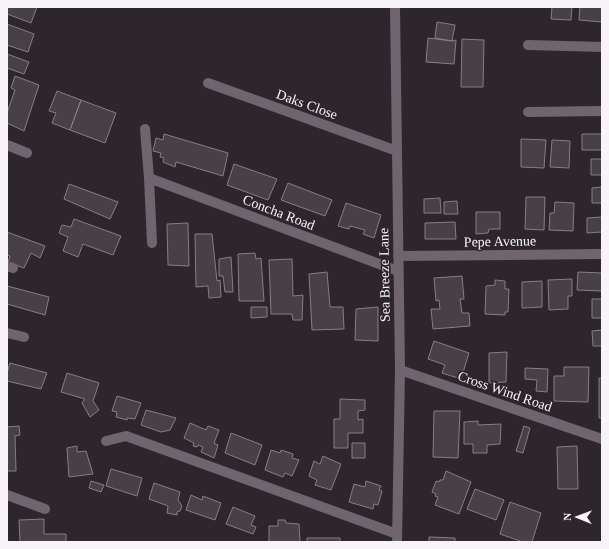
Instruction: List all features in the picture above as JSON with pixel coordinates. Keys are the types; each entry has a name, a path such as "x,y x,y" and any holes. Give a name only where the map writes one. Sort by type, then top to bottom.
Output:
{"street":[{"name":"Sea Breeze Lane","path":"395,7 400,370 397,538"},
{"path":"528,45 602,47"},
{"name":"Daks Close","path":"208,82 397,151"},
{"path":"528,112 602,111"},
{"path":"145,129 152,243"},
{"path":"7,146 27,153"},
{"name":"Concha Road","path":"149,178 398,271"},
{"name":"Pepe Avenue","path":"398,256 602,254"},
{"path":"7,333 24,337"},
{"name":"Cross Wind Road","path":"400,370 602,439"},
{"path":"106,441 126,436 397,538"},
{"path":"7,495 45,509"}],"building":[{"path":"7,7 37,7 31,23 7,14"},
{"path":"552,7 572,7 571,20 551,19"},
{"path":"580,7 602,7 602,22 579,20"},
{"path":"437,22 455,25 452,41 435,38"},
{"path":"7,24 34,34 28,52 7,45"},
{"path":"428,38 452,41 456,40 454,64 426,62"},
{"path":"462,39 484,40 483,87 461,87"},
{"path":"7,54 29,62 24,74 7,68"},
{"path":"15,76 39,85 24,131 7,123 7,113 15,90 11,88"},
{"path":"57,91 81,100 70,130 52,123 56,113 49,111"},
{"path":"81,100 116,113 105,143 70,130"},
{"path":"164,134 228,153 223,176 176,162 175,167 163,162 164,158 160,157 161,153 153,151 156,138 163,140"},
{"path":"582,134 602,134 602,150 582,150"},
{"path":"521,139 546,140 544,168 521,167"},
{"path":"552,140 570,141 569,168 550,167"},
{"path":"591,159 602,159 602,175 591,175"},
{"path":"234,164 277,179 268,200 227,185"},
{"path":"288,183 332,200 325,216 281,200"},
{"path":"69,184 118,202 110,219 64,199"},
{"path":"602,187 602,203 592,203 592,188"},
{"path":"526,197 545,197 544,230 525,229"},
{"path":"440,198 441,213 424,213 424,199"},
{"path":"457,201 458,214 444,214 444,202"},
{"path":"555,202 574,203 573,231 549,230 550,213 554,213"},
{"path":"346,203 381,215 374,238 363,234 365,230 350,226 349,229 338,226"},
{"path":"476,212 500,212 500,229 489,229 488,233 476,234"},
{"path":"602,217 602,232 587,233 587,218"},
{"path":"74,219 121,236 113,255 83,244 78,257 63,251 68,237 59,233 62,225 71,227"},
{"path":"455,222 456,239 425,239 425,223"},
{"path":"188,223 189,266 168,265 167,224"},
{"path":"7,232 45,246 40,258 31,253 24,268 8,262 10,256 7,255"},
{"path":"195,234 212,234 217,281 220,280 221,297 209,298 208,286 196,287"},
{"path":"255,253 256,259 261,258 264,301 239,301 238,254"},
{"path":"231,257 233,292 225,292 223,276 219,276 219,259"},
{"path":"292,259 293,296 303,295 302,320 293,320 292,314 271,314 269,260"},
{"path":"327,272 330,307 343,307 344,329 312,330 309,274"},
{"path":"578,272 602,273 602,291 577,290"},
{"path":"462,276 464,299 460,299 462,313 469,313 470,326 433,329 431,309 440,309 439,300 436,301 434,278"},
{"path":"572,279 572,296 568,296 568,309 549,310 548,280"},
{"path":"495,280 505,281 505,289 509,289 508,312 505,312 505,315 485,314 486,286 495,285"},
{"path":"542,281 542,307 522,308 522,282"},
{"path":"7,286 49,297 45,315 7,304"},
{"path":"592,299 602,299 602,318 592,318"},
{"path":"251,307 267,307 267,317 251,318"},
{"path":"378,307 378,341 355,340 356,309"},
{"path":"602,330 602,346 593,346 592,331"},
{"path":"434,341 469,353 461,379 442,373 445,365 428,359"},
{"path":"507,352 506,382 489,383 489,353"},
{"path":"10,363 47,373 41,389 7,381 7,373"},
{"path":"564,367 589,367 588,402 554,401 554,376 564,376"},
{"path":"525,368 548,369 547,392 536,391 537,380 525,379"},
{"path":"67,373 99,383 93,401 99,410 90,417 82,403 85,399 61,392"},
{"path":"599,378 602,378 602,418 599,418"},
{"path":"117,396 141,403 135,419 127,418 127,420 116,417 117,412 112,411"},
{"path":"340,399 365,400 365,410 358,411 358,420 363,419 363,433 348,433 348,448 334,448 334,419 340,419"},
{"path":"146,410 176,418 170,430 161,432 141,425"},
{"path":"434,411 460,411 458,458 433,457"},
{"path":"478,421 478,425 501,424 500,444 487,445 487,453 473,453 473,444 464,444 464,422"},
{"path":"190,423 206,430 208,426 219,430 214,443 218,445 214,458 201,452 203,447 198,445 197,447 193,446 194,443 184,438"},
{"path":"19,426 20,435 15,436 16,471 7,471 7,427"},
{"path":"524,426 530,428 523,453 516,451"},
{"path":"231,433 262,445 255,465 225,453"},
{"path":"352,443 365,443 365,458 352,458"},
{"path":"77,446 77,452 86,451 93,474 69,477 67,448"},
{"path":"577,446 578,489 558,489 557,447"},
{"path":"271,450 280,453 281,450 293,454 292,458 299,460 292,476 285,473 283,477 265,470"},
{"path":"323,456 341,464 331,490 315,485 317,480 309,476 314,461 320,464"},
{"path":"111,469 142,478 137,496 106,486"},
{"path":"446,471 471,482 459,514 435,505 438,497 432,492 436,481 439,482 440,480 443,480"},
{"path":"91,481 104,485 101,492 89,488"},
{"path":"366,481 381,486 379,490 382,491 378,505 374,504 373,509 349,502 354,484 365,487"},
{"path":"154,483 180,492 178,500 182,506 180,511 177,512 177,515 167,513 168,506 149,499"},
{"path":"475,489 504,500 496,520 467,509"},
{"path":"191,495 202,500 203,496 221,503 215,520 186,510"},
{"path":"510,502 541,513 532,542 523,542 500,534"},
{"path":"233,507 255,516 251,525 256,527 253,534 226,524"},
{"path":"44,519 44,534 66,534 66,542 20,542 19,520"},
{"path":"278,520 285,520 286,523 299,524 300,542 269,542 269,526 278,526"},
{"path":"429,537 455,538 455,542 429,542"},
{"path":"307,538 340,538 340,542 307,542"}]}
